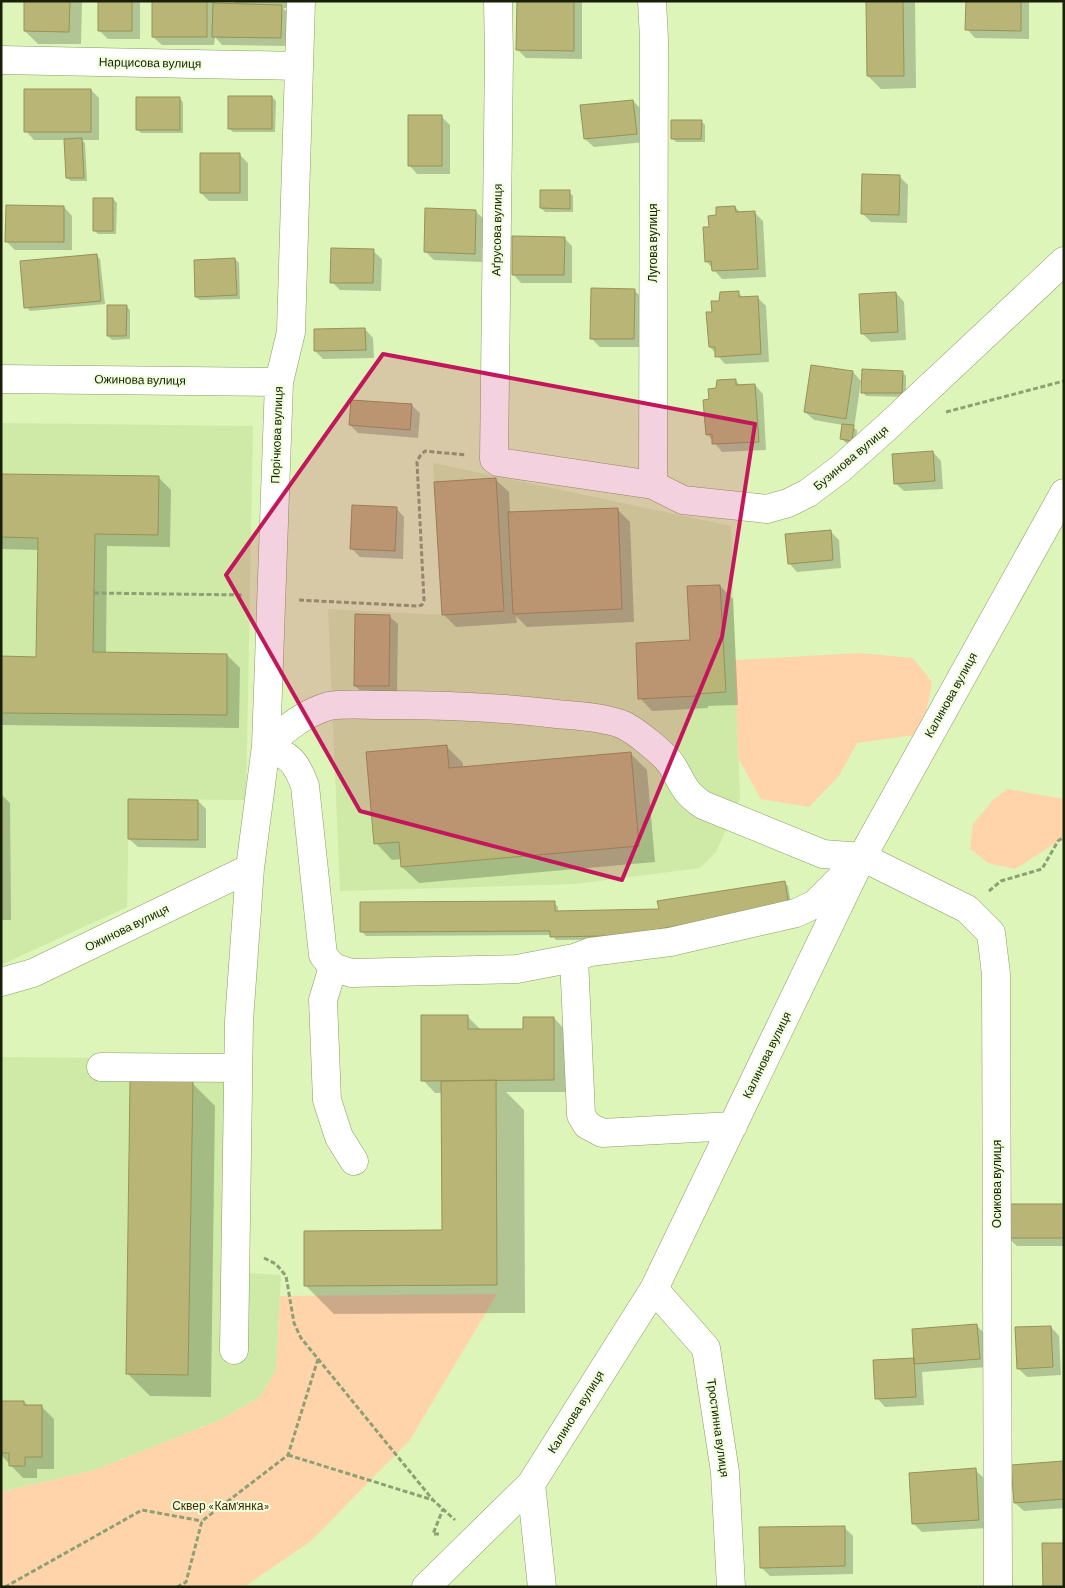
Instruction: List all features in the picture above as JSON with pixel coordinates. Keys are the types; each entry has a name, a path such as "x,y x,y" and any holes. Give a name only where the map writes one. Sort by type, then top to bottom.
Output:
{"street":[{"name":"Порічкова вулиця","path":"234,1350 239,1021 250,868 266,746 279,382 291,332 301,1"},
{"name":"Аґрусова вулиця","path":"494,459 498,1"},
{"name":"Лугова вулиця","path":"652,1 654,39 653,485"},
{"name":"Нарцисова вулиця","path":"1,60 299,66"},
{"name":"Бузинова вулиця","path":"494,459 498,462 653,485 683,500 767,508 788,503 808,493 840,469 1064,261"},
{"name":"Ожинова вулиця","path":"1,378 279,382"},
{"name":"Калинова вулиця","path":"426,1587 531,1484 654,1289 862,857 1064,492"},
{"path":"439,705 529,711 594,718 622,725 656,749 672,766 690,797 703,806 822,854 862,857 815,904 796,913 670,942 590,952 574,958 517,969 351,973 333,966 322,955 305,786 299,770 290,757 266,746 296,720 332,706 439,705"},
{"name":"Осикова вулиця","path":"862,857 967,908 991,933 996,974 998,1587"},
{"name":"Ожинова вулиця","path":"1,982 33,973 250,868"},
{"path":"574,958 581,1115 587,1125 602,1133 733,1126"},
{"path":"333,966 323,1000 327,1100 339,1137 354,1161"},
{"path":"101,1067 238,1068"},
{"name":"Тростинна вулиця","path":"654,1289 706,1348 725,1472 731,1587"},
{"path":"531,1484 542,1587"}],"path":[{"path":"943,412 1064,381"},
{"path":"293,599 418,606 422,604 424,600 418,462 420,456 425,451 431,451 494,459"},
{"path":"94,593 246,595"},
{"path":"967,908 1001,881 1042,869 1058,841 1064,837"},
{"path":"235,1242 276,1264 286,1276 294,1323 297,1330 318,1359 433,1500 461,1525"},
{"path":"177,1587 186,1582 202,1522 288,1455 318,1359"},
{"path":"288,1455 433,1500"},
{"path":"5,1587 142,1510 202,1522"}],"highlighted area":[{"path":"383,354 755,424 722,637 622,880 360,811 226,575"}],"shaded area":[{"path":"1,423 253,426 246,800 129,799 127,907 1,965"},
{"path":"433,463 731,526 740,799 716,852 700,868 575,884 340,891 328,609 442,615"},
{"path":"1,1057 251,1059 248,1273 281,1275 276,1370 260,1397 220,1420 95,1470 1,1492"}],"green space":[{"path":"860,653 913,658 932,682 922,734 857,743 839,776 809,807 761,799 738,758 735,660"},
{"path":"1007,789 1064,799 1064,838 1015,869 988,863 970,849 973,824 994,799"},
{"name":"Сквер «Кам'янка»","path":"497,1294 410,1440 311,1541 244,1587 1,1587 1,1492 95,1470 220,1420 260,1397 276,1370 280,1296"}],"building":[{"path":"24,1 70,1 69,32 24,31"},
{"path":"98,1 132,1 132,31 98,31"},
{"path":"152,1 207,1 207,37 152,37"},
{"path":"517,1 574,1 574,51 516,50"},
{"path":"866,1 903,1 904,76 867,76"},
{"path":"966,1 1021,1 1021,31 965,30"},
{"path":"213,3 282,5 281,38 212,37"},
{"path":"24,89 91,89 91,132 24,132"},
{"path":"228,96 272,96 272,129 228,129"},
{"path":"136,97 180,97 180,130 136,130"},
{"path":"633,100 637,134 584,139 580,105"},
{"path":"408,115 442,115 442,166 408,166"},
{"path":"671,120 702,120 701,139 671,139"},
{"path":"82,138 84,178 66,178 64,139"},
{"path":"200,153 240,153 240,193 200,193"},
{"path":"862,174 900,175 899,215 861,214"},
{"path":"540,190 570,190 570,209 540,208"},
{"path":"93,198 113,198 113,231 93,231"},
{"path":"6,205 64,206 64,242 5,242"},
{"path":"735,206 736,212 755,211 758,269 712,271 711,261 705,262 703,227 709,227 708,216 716,215 716,207"},
{"path":"425,208 476,210 475,254 424,252"},
{"path":"512,236 565,237 564,275 512,275"},
{"path":"331,248 374,249 373,283 330,283"},
{"path":"97,254 101,301 24,308 20,261"},
{"path":"235,258 237,295 195,297 194,260"},
{"path":"591,288 635,289 634,339 590,339"},
{"path":"739,291 739,297 758,296 761,354 715,357 715,347 709,347 706,312 712,312 711,301 719,301 720,292"},
{"path":"896,292 898,332 861,334 859,294"},
{"path":"107,305 127,305 126,336 107,336"},
{"path":"365,328 366,350 314,351 314,329"},
{"path":"811,365 853,371 846,419 804,412"},
{"path":"862,369 903,371 902,393 861,393"},
{"path":"736,379 736,385 755,384 759,442 712,444 712,434 706,435 703,400 709,399 708,389 716,388 717,380"},
{"path":"351,400 412,404 410,430 349,425"},
{"path":"842,424 854,425 852,441 840,439"},
{"path":"933,451 935,481 894,484 892,454"},
{"path":"1,474 159,476 158,535 95,534 93,652 227,654 227,715 1,713 1,656 36,657 38,538 1,537"},
{"path":"496,478 504,611 442,615 434,482"},
{"path":"352,505 397,507 395,551 350,549"},
{"path":"618,508 622,609 513,614 508,512"},
{"path":"831,530 833,560 788,564 785,534"},
{"path":"720,585 726,692 696,694 696,696 638,699 636,643 690,640 687,586"},
{"path":"355,614 390,615 389,686 354,686"},
{"path":"447,745 449,768 631,752 639,846 401,867 399,842 374,844 366,752"},
{"path":"128,799 198,800 198,840 128,839"},
{"path":"785,881 789,907 659,929 659,935 550,937 550,931 360,932 360,902 555,901 555,911 659,909 657,901"},
{"path":"421,1015 468,1015 468,1029 523,1029 523,1017 554,1017 554,1080 421,1081"},
{"path":"496,1080 497,1285 304,1286 304,1231 442,1230 441,1081"},
{"path":"130,1081 193,1081 188,1375 126,1374"},
{"path":"1007,1204 1064,1204 1064,1238 1007,1238"},
{"path":"977,1324 980,1359 914,1364 912,1329"},
{"path":"1051,1326 1053,1367 1017,1369 1015,1327"},
{"path":"914,1358 916,1397 875,1399 873,1360"},
{"path":"1,1401 24,1401 24,1405 42,1405 42,1457 25,1457 25,1466 9,1466 9,1453 1,1453"},
{"path":"1063,1461 1064,1499 1014,1503 1011,1465"},
{"path":"976,1468 979,1520 912,1524 909,1473"},
{"path":"845,1526 845,1566 760,1568 759,1527"},
{"path":"1042,1543 1064,1543 1064,1587 1043,1587"}]}
